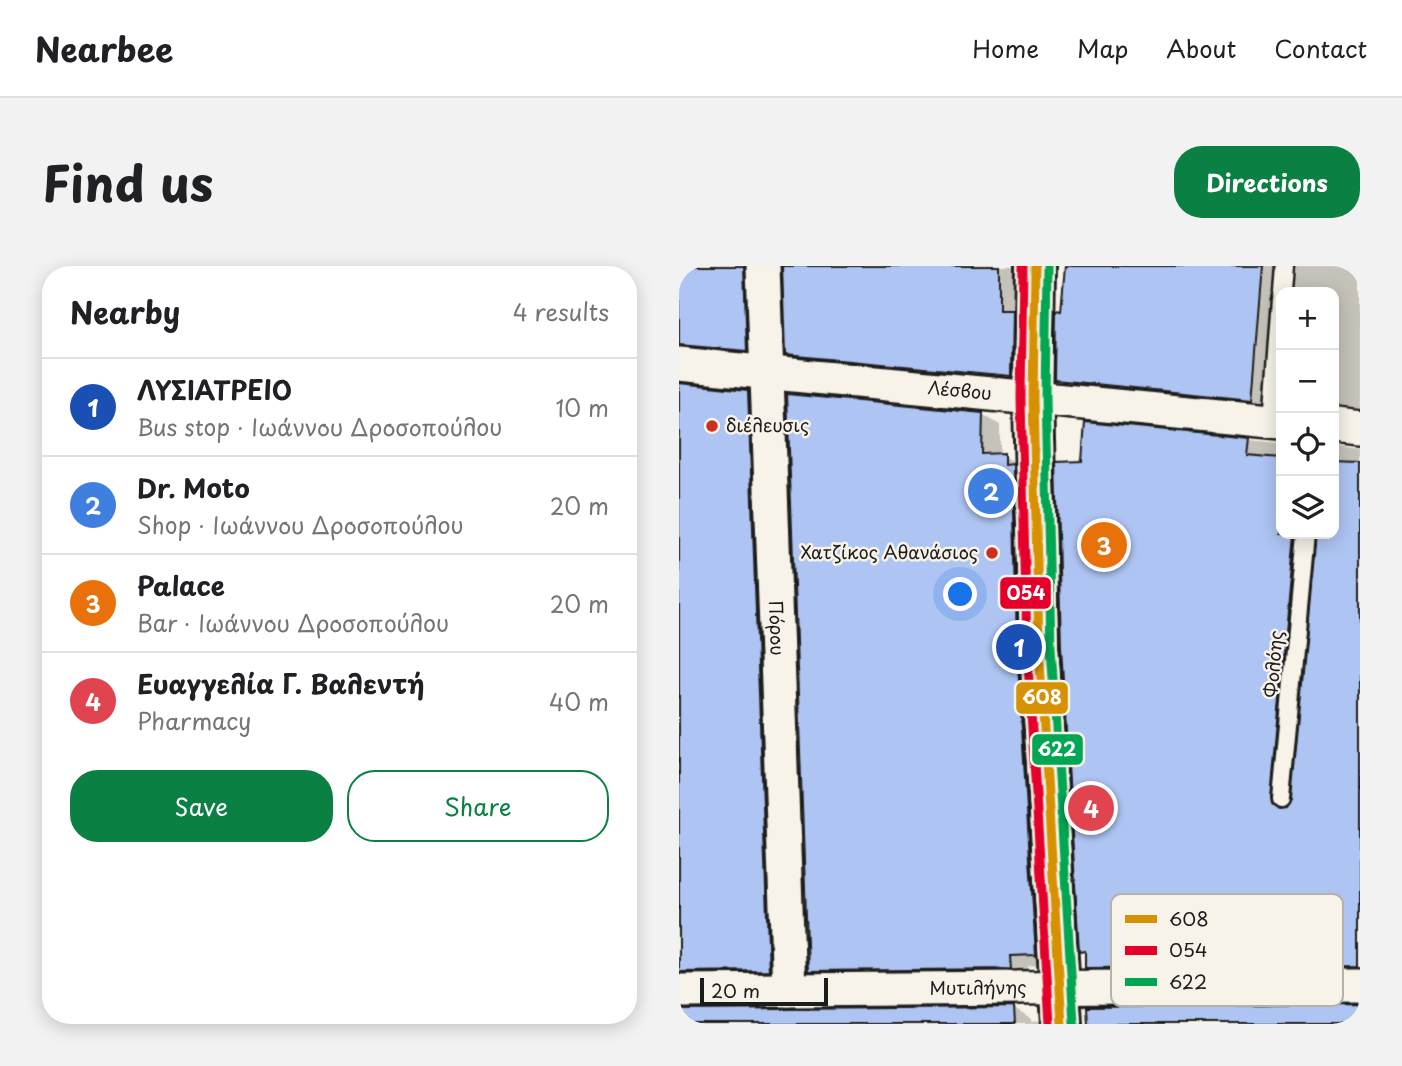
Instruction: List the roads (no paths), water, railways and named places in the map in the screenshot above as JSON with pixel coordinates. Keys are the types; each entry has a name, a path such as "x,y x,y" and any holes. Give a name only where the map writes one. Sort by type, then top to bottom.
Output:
{"street":[{"name":"Πόρου","path":"763,266 789,990"},
{"path":"1035,266 1033,398 1039,647 1061,1006"},
{"name":"Λέσβου","path":"679,364 1276,421"},
{"path":"1339,427 1360,429"},
{"name":"Μυτιλήνης","path":"679,990 789,990 1061,1006 1111,1002"}],"lane":[{"path":"1282,287 1284,266"},
{"path":"1277,413 1279,350"},
{"name":"Φολόης","path":"1281,799 1306,539"}],"place":[{"name":"διέλευσις","path":"712,426"},
{"name":"Dr. Moto","path":"991,491"},
{"name":"Palace","path":"1104,545"},
{"name":"Χατζίκος Αθανάσιος","path":"992,553"},
{"name":"ΛΥΣΙΑΤΡΕΙΟ","path":"1019,647"},
{"name":"Ευαγγελία Γ. Βαλεντή","path":"1091,808"}]}
